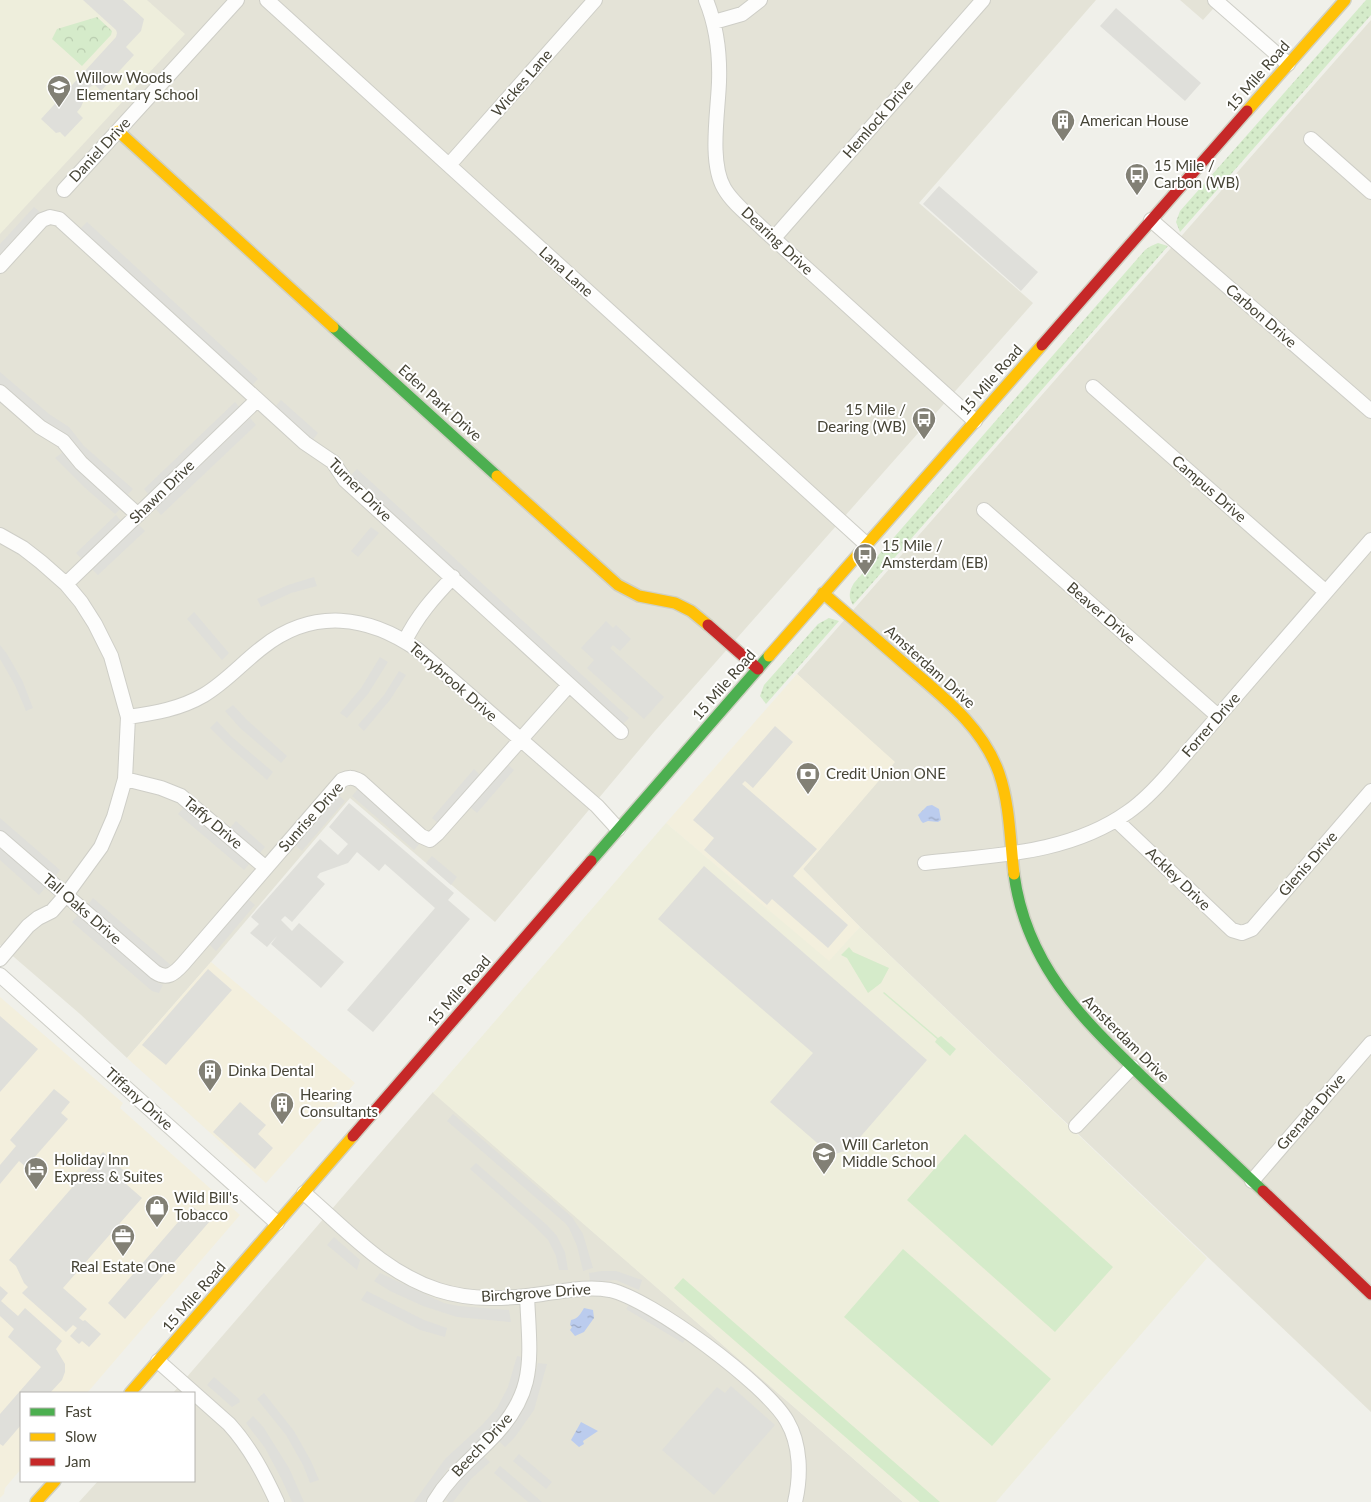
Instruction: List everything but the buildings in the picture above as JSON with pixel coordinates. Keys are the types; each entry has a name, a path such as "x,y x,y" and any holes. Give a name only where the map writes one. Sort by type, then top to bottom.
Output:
{"main road":[{"name":"15 Mile Road","path":"131,1392 823,593 1345,0"},
{"name":"Eden Park Drive","path":"118,131 608,578 639,596 675,603 691,611 758,669"},
{"name":"Amsterdam Drive","path":"823,593 961,713 978,734 1001,779 1017,892 1030,934 1050,975 1078,1013 1132,1067 1371,1294"},
{"path":"36,1502 54,1482"}],"street":[{"name":"Daniel Drive","path":"64,190 237,0"},
{"name":"Lana Lane","path":"267,0 866,544"},
{"name":"Wickes Lane","path":"449,165 595,0"},
{"name":"Dearing Drive","path":"706,0 714,22 719,60 716,166 720,180 731,198 975,421"},
{"path":"714,22 742,14 760,0"},
{"name":"Hemlock Drive","path":"774,238 983,0"},
{"path":"1216,0 1288,64"},
{"path":"1311,139 1371,192"},
{"name":"Turner Drive","path":"0,266 42,220 50,217 59,219 314,450 333,462 345,480 621,732"},
{"name":"Carbon Drive","path":"1151,220 1371,411"},
{"name":"Campus Drive","path":"1092,387 1326,592"},
{"path":"0,392 40,427 63,441 81,463 138,515"},
{"name":"Shawn Drive","path":"66,584 258,400"},
{"name":"Beaver Drive","path":"984,510 1218,716"},
{"path":"0,535 23,548 66,584 81,602 95,624 111,656 128,717 125,779 114,817 101,847 66,896 52,910 28,926 0,959"},
{"name":"Forrer Drive","path":"926,863 1046,848 1072,841 1116,820 1136,806 1155,788 1371,540"},
{"path":"405,641 424,610 453,577"},
{"name":"Terrybrook Drive","path":"128,717 168,710 187,704 205,695 273,639 299,627 319,622 356,621 368,624 405,641 418,650 597,806 618,829"},
{"name":"Sunrise Drive","path":"166,976 173,975 176,972 338,784 348,778 360,781 421,836 430,840 434,838 570,685"},
{"name":"Taffy Drive","path":"125,779 161,788 181,796 266,868"},
{"name":"Glenis Drive","path":"1242,933 1252,929 1371,792"},
{"name":"Ackley Drive","path":"1116,820 1232,930 1242,933"},
{"name":"Tall Oaks Drive","path":"0,838 154,972 166,976"},
{"name":"Tiffany Drive","path":"0,975 277,1224"},
{"name":"Grenada Drive","path":"1252,1181 1368,1053"},
{"path":"1076,1126 1132,1067"},
{"name":"Birchgrove Drive","path":"304,1192 364,1247 395,1271 438,1290 461,1296 487,1298 527,1296 580,1288 610,1290 628,1296 690,1333 758,1388 787,1420 793,1434 798,1455 799,1477 795,1502"},
{"name":"Beech Drive","path":"434,1502 456,1471 501,1429 520,1400 527,1381 530,1362 527,1296"},
{"path":"158,1361 193,1392"},
{"path":"195,1394 240,1435 261,1468 277,1502"}],"shaded area":[{"path":"0,0 1096,0 919,203 1033,303 655,731 495,922 350,798 127,1058 80,1014 0,945"},
{"name":"Willow Woods Elementary School","path":"0,0 147,0 185,34 0,234"},
{"path":"83,0 123,0 144,19 141,31 126,47 134,55 101,91 94,84 89,88 77,112 83,118 65,137 60,132 56,133 41,119 116,37 117,33"},
{"path":"1180,0 1221,0 1203,20"},
{"path":"1116,8 1201,83 1185,101 1100,26"},
{"path":"1371,20 1371,1412 860,927 803,869 894,762 797,674"},
{"path":"939,186 1038,272 1021,291 923,204"},
{"path":"34,207 41,213 0,259 0,244"},
{"path":"87,222 258,379 251,386 80,229"},
{"path":"0,372 49,414 69,427 84,446 133,489 126,496 0,385"},
{"path":"281,400 318,433 312,441 275,407"},
{"path":"235,402 241,409 150,496 144,489"},
{"path":"250,418 256,425 161,515 155,508"},
{"path":"63,452 122,507 115,514 55,458"},
{"path":"357,469 629,718 622,725 350,476"},
{"path":"116,515 122,522 83,560 76,553"},
{"path":"138,524 145,531 98,575 92,569"},
{"path":"371,527 379,533 358,557 351,551"},
{"path":"314,577 317,586 291,593 261,607 257,599 288,585"},
{"path":"194,612 229,653 222,660 187,619"},
{"path":"606,621 613,628 616,625 631,639 620,651 613,645 610,648 664,697 644,719 587,668 594,660 581,648"},
{"path":"0,645 22,680 33,708 26,711 15,685 0,659"},
{"path":"380,657 388,662 368,694 347,718 340,713 361,688"},
{"path":"399,671 406,675 390,700 364,731 358,725 384,695"},
{"path":"797,674 895,762 803,869 860,927 829,962 666,823"},
{"path":"233,705 287,756 281,763 240,728 225,711"},
{"path":"217,721 232,737 273,772 267,780 210,728"},
{"path":"775,726 793,742 753,788 745,781 742,784 817,849 793,876 848,925 828,948 772,899 767,905 704,850 714,838 693,820"},
{"path":"507,764 514,770 477,813 470,807"},
{"path":"474,769 481,776 439,824 432,818"},
{"path":"358,789 420,843 414,850 352,796"},
{"path":"338,795 345,801 302,851 295,845"},
{"path":"349,803 454,893 448,900 470,919 373,1032 347,1010 435,908 385,864 379,871 357,852 348,863 320,873 317,877 325,884 292,922 285,916 281,920 292,931 299,923 344,962 321,988 271,944 277,936 267,947 250,933 259,924 251,917 320,839 338,855 348,844 329,827"},
{"path":"184,807 250,863 244,870 178,814"},
{"path":"0,818 60,870 54,878 0,831"},
{"path":"236,821 265,847 259,854 230,828"},
{"name":"Will Carleton Middle School","path":"666,823 829,961 860,927 1207,1258 996,1502 903,1502 433,1093"},
{"path":"0,847 46,887 39,895 0,860"},
{"path":"432,856 457,877 451,885 426,863"},
{"path":"704,866 927,1060 849,1150 831,1155 770,1102 813,1053 658,919"},
{"path":"93,898 173,967 167,974 87,906"},
{"path":"248,899 255,905 216,951 209,944"},
{"path":"78,915 158,983 163,985 159,993 152,991 72,922"},
{"path":"211,962 355,1083 266,1183 127,1058"},
{"path":"208,969 232,990 166,1065 142,1045"},
{"path":"0,997 123,1103 120,1108 240,1215 88,1392 20,1392 20,1470 5,1488 4,1494 0,1498"},
{"path":"0,1016 38,1049 0,1092"},
{"path":"54,1089 70,1102 61,1113 68,1119 26,1167 19,1161 0,1184 0,1165 16,1146 10,1140"},
{"path":"433,1092 903,1502 79,1502 97,1482 195,1482 195,1392 174,1392"},
{"path":"240,1102 266,1125 258,1134 273,1148 255,1169 213,1132"},
{"path":"453,1114 572,1217 583,1234 593,1268 583,1271 577,1246 565,1223 447,1121"},
{"path":"103,1152 131,1177 126,1184 142,1198 63,1288 87,1309 79,1318 83,1321 85,1320 101,1334 89,1347 82,1341 79,1344 70,1336 77,1328 73,1325 66,1332 22,1293 28,1287 16,1266 9,1260"},
{"path":"476,1163 557,1236 565,1252 568,1270 559,1270 556,1256 548,1240 470,1169"},
{"path":"192,1206 210,1221 125,1319 108,1303"},
{"path":"334,1237 360,1260 357,1270 327,1245"},
{"path":"616,1271 642,1280 639,1290 616,1280 590,1282 589,1273"},
{"path":"380,1273 444,1303 509,1310 511,1322 457,1317 423,1306 390,1291 374,1281"},
{"path":"0,1286 8,1293 1,1301 18,1316 25,1308 62,1341 56,1349 65,1364 62,1380 51,1392 20,1392 20,1426 3,1446 0,1444 0,1414 41,1367 8,1337 14,1329 0,1316"},
{"path":"367,1291 424,1320 447,1328 445,1337 420,1330 361,1300"},
{"path":"631,1301 688,1334 683,1343 626,1309"},
{"path":"517,1356 526,1358 516,1390 504,1413 488,1432 447,1470 425,1502 414,1502 445,1459 482,1425 497,1408 508,1387"},
{"path":"538,1363 547,1364 534,1410 515,1437 505,1447 499,1441 525,1405"},
{"path":"214,1377 240,1402 232,1407 207,1385"},
{"path":"731,1386 775,1425 714,1495 662,1450 717,1387 725,1393"},
{"path":"264,1393 294,1431 311,1461 319,1480 310,1483 303,1465 286,1435 257,1399"},
{"path":"253,1416 264,1428 289,1468 304,1502 292,1502 265,1448 246,1423"},
{"path":"519,1454 552,1482 546,1489 513,1461"},
{"path":"482,1455 490,1462 471,1479 453,1502 443,1499 455,1483"},
{"path":"500,1466 542,1502 528,1502 494,1473"}],"green space":[{"path":"1366,0 1371,0 1371,15 1180,232 1176,222 1180,211"},
{"path":"97,17 112,31 111,35 82,66 52,39 57,29"},
{"path":"1158,243 1168,246 853,605 850,594 854,583 1145,250"},
{"path":"829,618 839,621 766,704 760,696 764,685 818,624"},
{"path":"849,947 853,952 889,968 881,983 868,993 847,958 841,955"},
{"path":"884,992 938,1038 941,1036 956,1049 950,1056 935,1042 937,1039"},
{"path":"965,1134 1113,1267 1055,1332 907,1200"},
{"path":"903,1249 1051,1379 992,1446 844,1317"},
{"path":"683,1278 940,1502 920,1502 674,1288"}],"water":[{"path":"932,805 939,809 941,820 923,823 918,815 927,806"},
{"path":"584,1308 593,1310 594,1318 584,1332 575,1336 570,1330 572,1327 570,1325 571,1320 578,1317"},
{"path":"581,1422 598,1431 583,1441 584,1444 579,1447 571,1440"}],"traffic: fast":[{"path":"333,327 497,476"},
{"path":"591,861 769,656"},
{"path":"1014,874 1021,908 1032,940 1047,968 1065,994 1107,1042 1263,1191"}],"traffic: slow":[{"path":"1247,111 1345,0"},
{"path":"118,131 333,327"},
{"path":"769,656 1042,345"},
{"path":"497,476 618,585 639,596 675,603 691,611 708,625"},
{"path":"823,593 960,713 982,741 992,756 1003,785 1008,810 1014,874"},
{"path":"131,1392 353,1136"},
{"path":"36,1502 54,1482"}],"traffic: jam":[{"path":"1042,345 1247,111"},
{"path":"708,625 758,669"},
{"path":"353,1136 591,861"},
{"path":"1263,1191 1371,1294"}],"place":[{"name":"Willow Woods Elementary School","path":"59,108"},
{"name":"American House","path":"1063,142"},
{"name":"15 Mile / Carbon (WB)","path":"1137,196"},
{"name":"15 Mile / Dearing (WB)","path":"924,440"},
{"name":"15 Mile / Amsterdam (EB)","path":"865,576"},
{"name":"Credit Union ONE","path":"808,795"},
{"name":"Dinka Dental","path":"210,1092"},
{"name":"Hearing Consultants","path":"282,1125"},
{"name":"Will Carleton Middle School","path":"824,1175"},
{"name":"Holiday Inn Express & Suites","path":"36,1190"},
{"name":"Wild Bill's Tobacco","path":"157,1228"},
{"name":"Real Estate One","path":"123,1257"}]}
